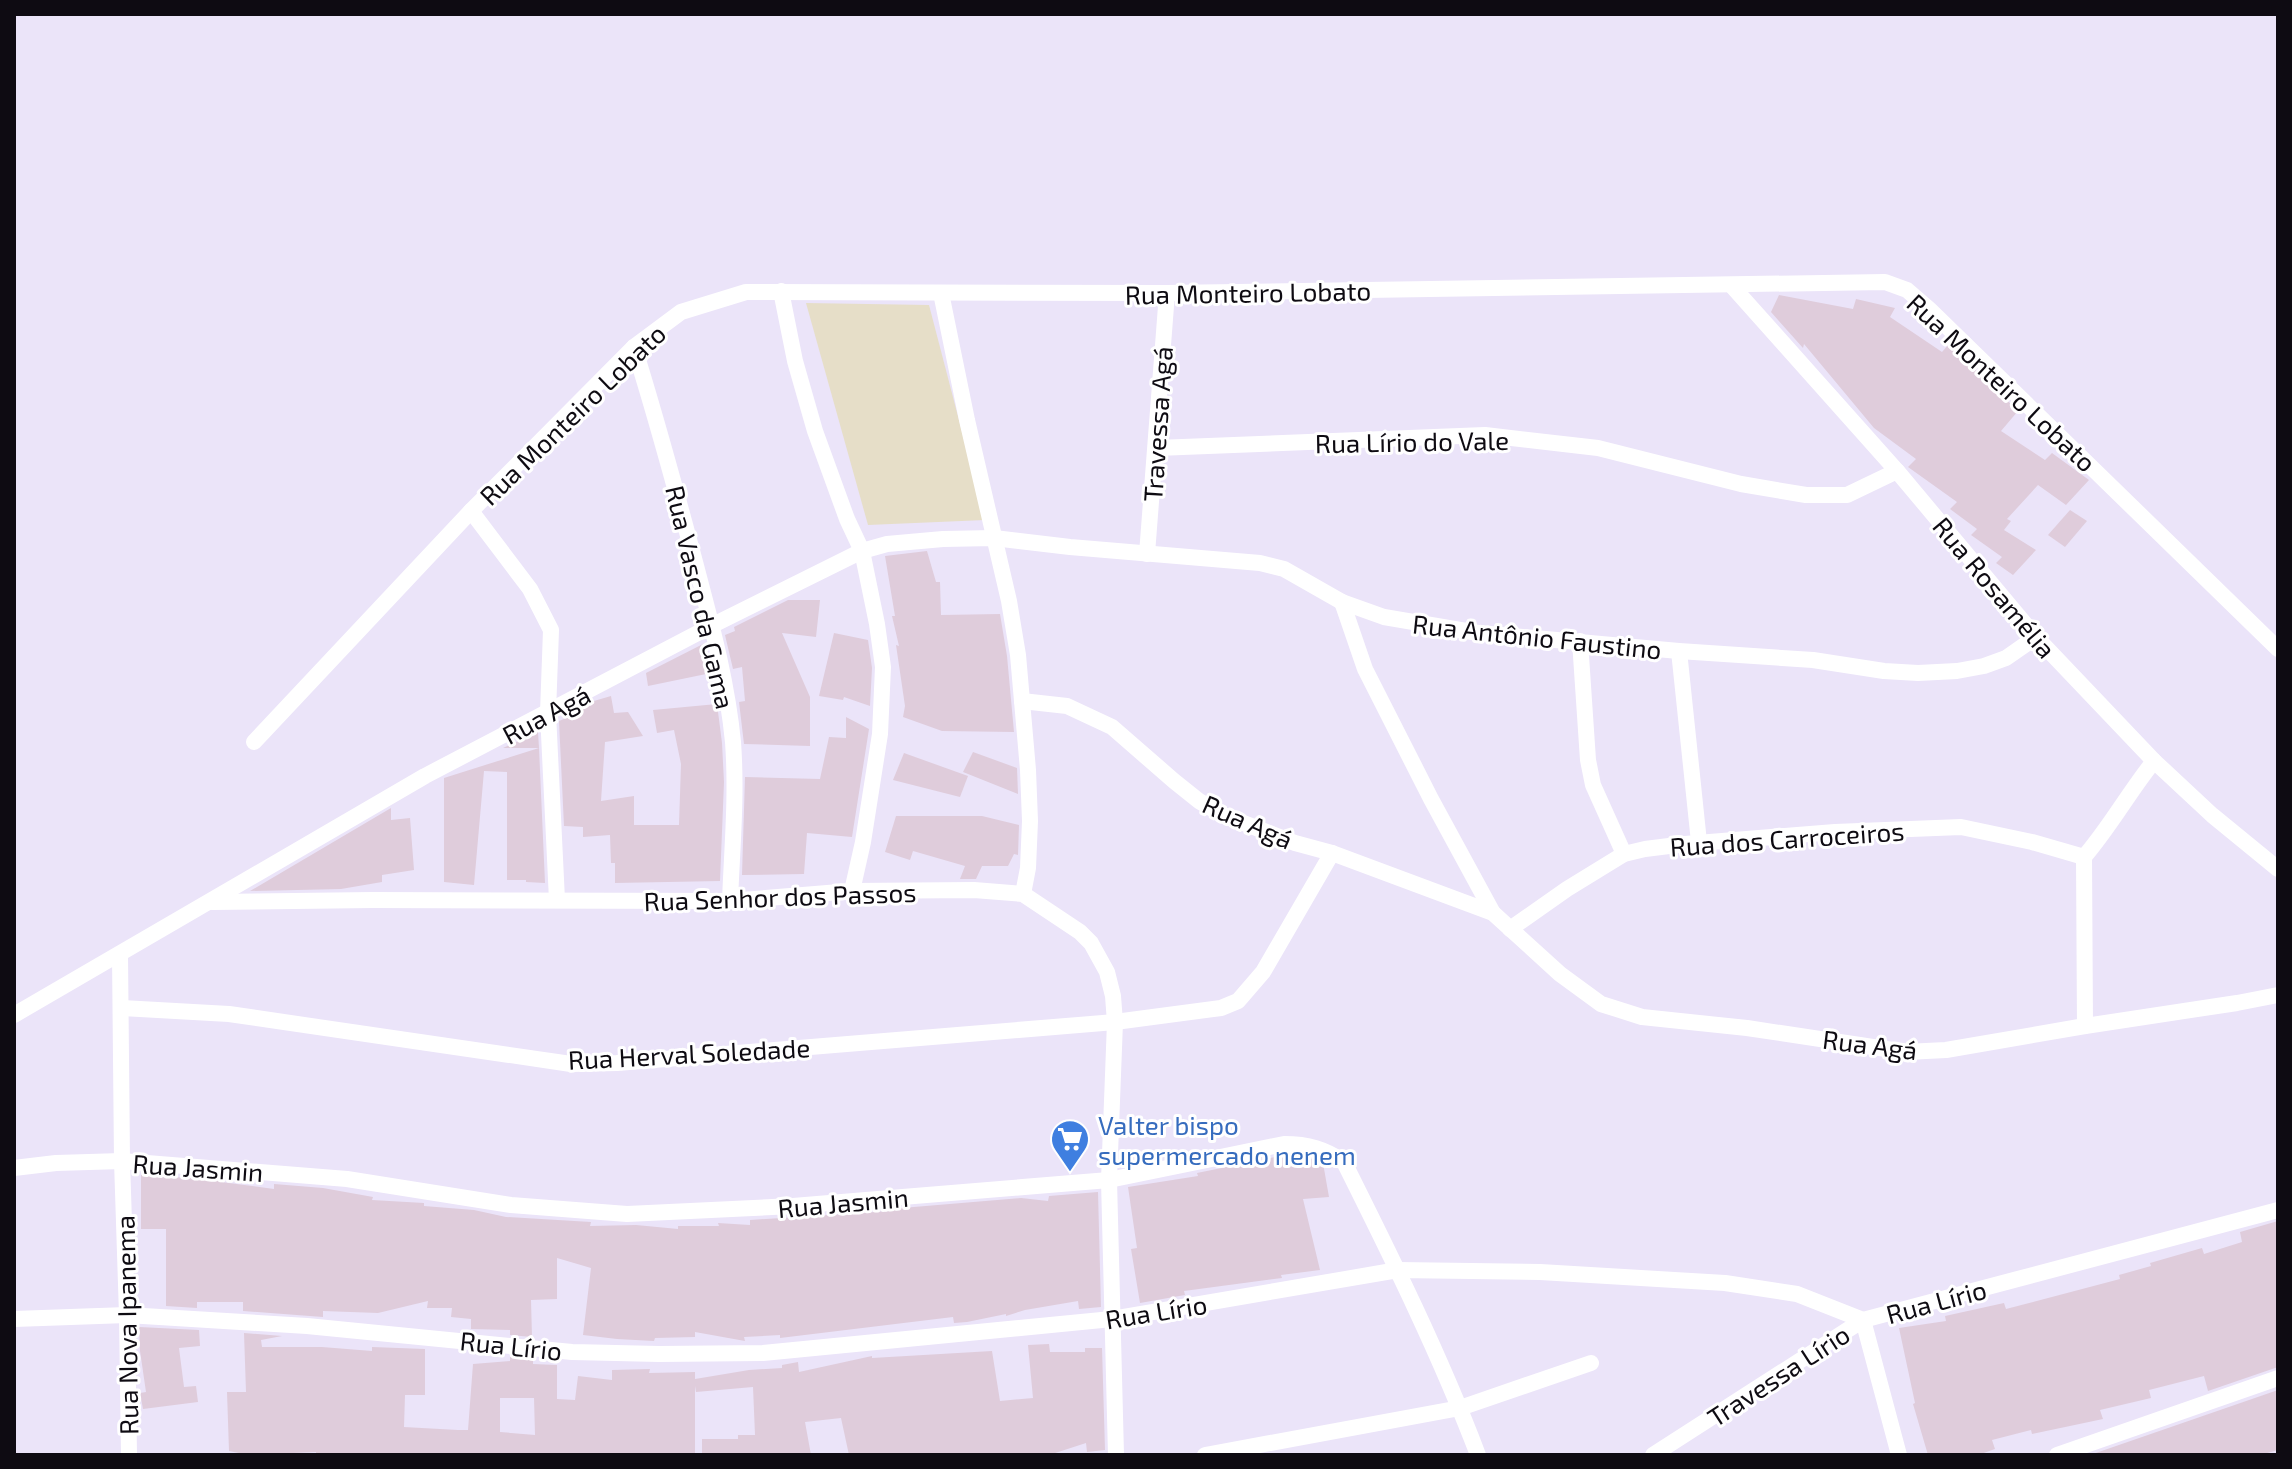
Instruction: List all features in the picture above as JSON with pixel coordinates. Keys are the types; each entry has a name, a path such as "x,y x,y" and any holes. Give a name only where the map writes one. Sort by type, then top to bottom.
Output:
{"street":[{"name":"Rua Monteiro Lobato","path":"254,742 471,511 634,347 681,312 746,292 1167,293 1885,282 1907,290 2278,649"},
{"name":"Rua Rosamélia","path":"1732,286 1897,471 2036,637 2154,761 2212,815 2278,869"},
{"path":"781,291 795,361 815,431 862,551 883,667 880,734 852,891"},
{"path":"941,293 1014,628 1030,821 1028,868 1023,894"},
{"name":"Travessa Agá","path":"1147,554 1167,293"},
{"name":"Rua Vasco da Gama","path":"634,347 663,439 725,679 736,806 730,901"},
{"name":"Rua Lírio do Vale","path":"1157,448 1485,435 1598,448 1741,484 1806,495 1847,495 1897,471"},
{"path":"471,511 530,589 551,630 548,713 557,900"},
{"name":"Rua Agá","path":"14,1015 425,776 713,625 862,551 887,544 994,538"},
{"name":"Rua Antônio Faustino","path":"994,538 1260,563 1284,569 1342,602 1384,617 1478,633 1813,660 1884,671 1957,671 1984,666 2006,658 2036,637"},
{"name":"Rua Agá","path":"1342,602 1365,669 1493,913 1560,974 1601,1004 1642,1017 1747,1028 1906,1052 1946,1050 2278,995"},
{"path":"1580,641 1588,760 1593,785 1624,854"},
{"path":"1679,651 1699,842"},
{"name":"Rua Agá","path":"1022,701 1067,706 1112,727 1199,801 1223,815 1493,913"},
{"path":"2085,1026 2084,857 2154,761"},
{"name":"Rua dos Carroceiros","path":"1510,929 1624,854 1699,842 1961,827 2084,857"},
{"name":"Rua Herval Soledade","path":"122,1008 229,1014 571,1064 617,1063 1115,1022 1221,1008 1238,1001 1263,972 1332,853"},
{"name":"Rua Senhor dos Passos","path":"210,902 730,901 852,891 974,890 1023,894 1080,932 1091,943 1107,972 1113,996 1115,1022 1109,1180 1116,1455"},
{"name":"Rua Nova Ipanema","path":"120,955 129,1455"},
{"name":"Rua Jasmin","path":"14,1168 122,1161 347,1179 511,1205 627,1214 793,1206 1109,1180 1284,1144 1316,1147 1344,1162 1398,1270 1478,1455"},
{"name":"Rua Lírio","path":"14,1319 127,1315 307,1326 572,1352 763,1353 1112,1319 1398,1270 1540,1272 1725,1283 1797,1294 1863,1320 2278,1210"},
{"path":"1863,1320 1899,1455"},
{"name":"Travessa Lírio","path":"1653,1455 1863,1320"},
{"path":"1205,1455 1460,1408 1591,1363"},
{"path":"2057,1455 2278,1378"}],"shaded area":[{"path":"806,303 929,305 985,520 868,525"}],"building":[{"path":"1779,295 1853,309 1856,299 1895,308 1890,317 1942,352 1949,344 2018,411 2001,431 2045,460 2052,453 2089,480 2066,505 2038,485 2007,519 2011,521 2004,530 2036,550 2013,575 1996,563 2002,557 1971,535 1977,529 1950,509 1957,502 1908,467 1916,459 1874,428 1804,344 1803,348 1771,312"},
{"path":"2070,510 2087,521 2065,547 2048,535"},
{"path":"927,551 936,582 940,582 941,615 1000,614 1014,732 942,731 903,717 905,706 896,645 899,646 885,556"},
{"path":"788,600 820,600 816,637 782,633 810,697 810,746 744,744 739,702 745,701 742,667 733,669 725,635 735,631 734,627"},
{"path":"834,633 868,640 872,668 870,706 844,697 843,700 819,696"},
{"path":"705,643 711,673 648,686 646,673"},
{"path":"611,696 614,713 628,712 643,736 605,742 601,801 634,796 634,825 679,825 681,764 674,730 657,733 653,710 717,704 724,782 720,881 615,883 610,835 583,837 583,827 564,826 559,721 587,703"},
{"path":"846,717 869,729 852,837 807,833 804,874 742,875 745,777 820,779 829,737 846,738"},
{"path":"538,732 539,748 503,748"},
{"path":"539,748 545,883 507,880 507,772 484,771 474,885 444,882 444,778"},
{"path":"973,752 1017,768 1018,794 963,772"},
{"path":"904,753 968,776 960,797 893,780"},
{"path":"391,808 391,820 410,818 414,870 382,875 382,882 341,889 250,891"},
{"path":"896,816 982,816 1019,825 1018,855 1014,854 1008,866 982,866 976,879 960,879 965,866 913,851 910,860 885,852"},
{"path":"1285,1155 1323,1163 1329,1197 1303,1199 1320,1270 1184,1291 1185,1295 1140,1303 1131,1249 1137,1248 1128,1187 1198,1176 1197,1173"},
{"path":"141,1175 221,1180 274,1189 274,1184 323,1188 373,1197 372,1200 424,1203 424,1206 474,1210 506,1217 591,1222 590,1226 636,1225 678,1229 678,1226 719,1226 718,1223 750,1225 750,1220 1021,1198 1048,1201 1049,1196 1098,1192 1101,1307 1079,1309 1078,1301 967,1322 954,1323 953,1317 780,1338 780,1335 744,1337 745,1341 695,1332 695,1337 655,1338 654,1341 617,1339 583,1335 591,1268 557,1258 557,1299 531,1300 532,1337 510,1335 510,1330 471,1329 471,1319 451,1317 452,1308 427,1308 428,1301 378,1313 323,1311 323,1317 243,1311 243,1302 197,1302 197,1308 166,1306 166,1229 141,1229"},
{"path":"2278,1221 2278,1367 2208,1391 2204,1376 2149,1390 2151,1398 2100,1410 2103,1419 2032,1434 2031,1430 1992,1440 1995,1449 1978,1455 1928,1455 1913,1404 1899,1328 1946,1321 1945,1316 2004,1303 2006,1309 2120,1279 2119,1275 2151,1266 2150,1263 2202,1248 2204,1254 2242,1242 2240,1232"},
{"path":"139,1327 199,1330 200,1346 179,1348 184,1387 196,1386 198,1402 143,1409 140,1393 146,1392"},
{"path":"244,1333 282,1336 261,1340 262,1347 372,1351 372,1347 425,1349 425,1395 405,1395 404,1427 458,1430 468,1430 473,1364 510,1361 510,1357 533,1359 533,1364 557,1365 557,1399 575,1400 578,1376 612,1380 612,1370 695,1372 695,1379 782,1368 782,1365 798,1362 799,1372 872,1356 992,1351 1000,1401 1033,1398 1028,1345 1049,1344 1050,1352 1085,1352 1085,1348 1102,1348 1105,1450 1087,1452 1086,1443 1049,1455 849,1455 841,1418 805,1422 811,1455 702,1455 702,1439 738,1439 738,1435 755,1435 753,1387 696,1392 695,1386 695,1455 316,1455 316,1452 249,1455 229,1451 227,1392 246,1392","holes":["500,1398 534,1398 535,1435 500,1432"]},
{"path":"2278,1390 2278,1450 2260,1455 2090,1455"}],"place":[{"name":"Valter bispo supermercado nenem","path":"1070,1173"}]}
